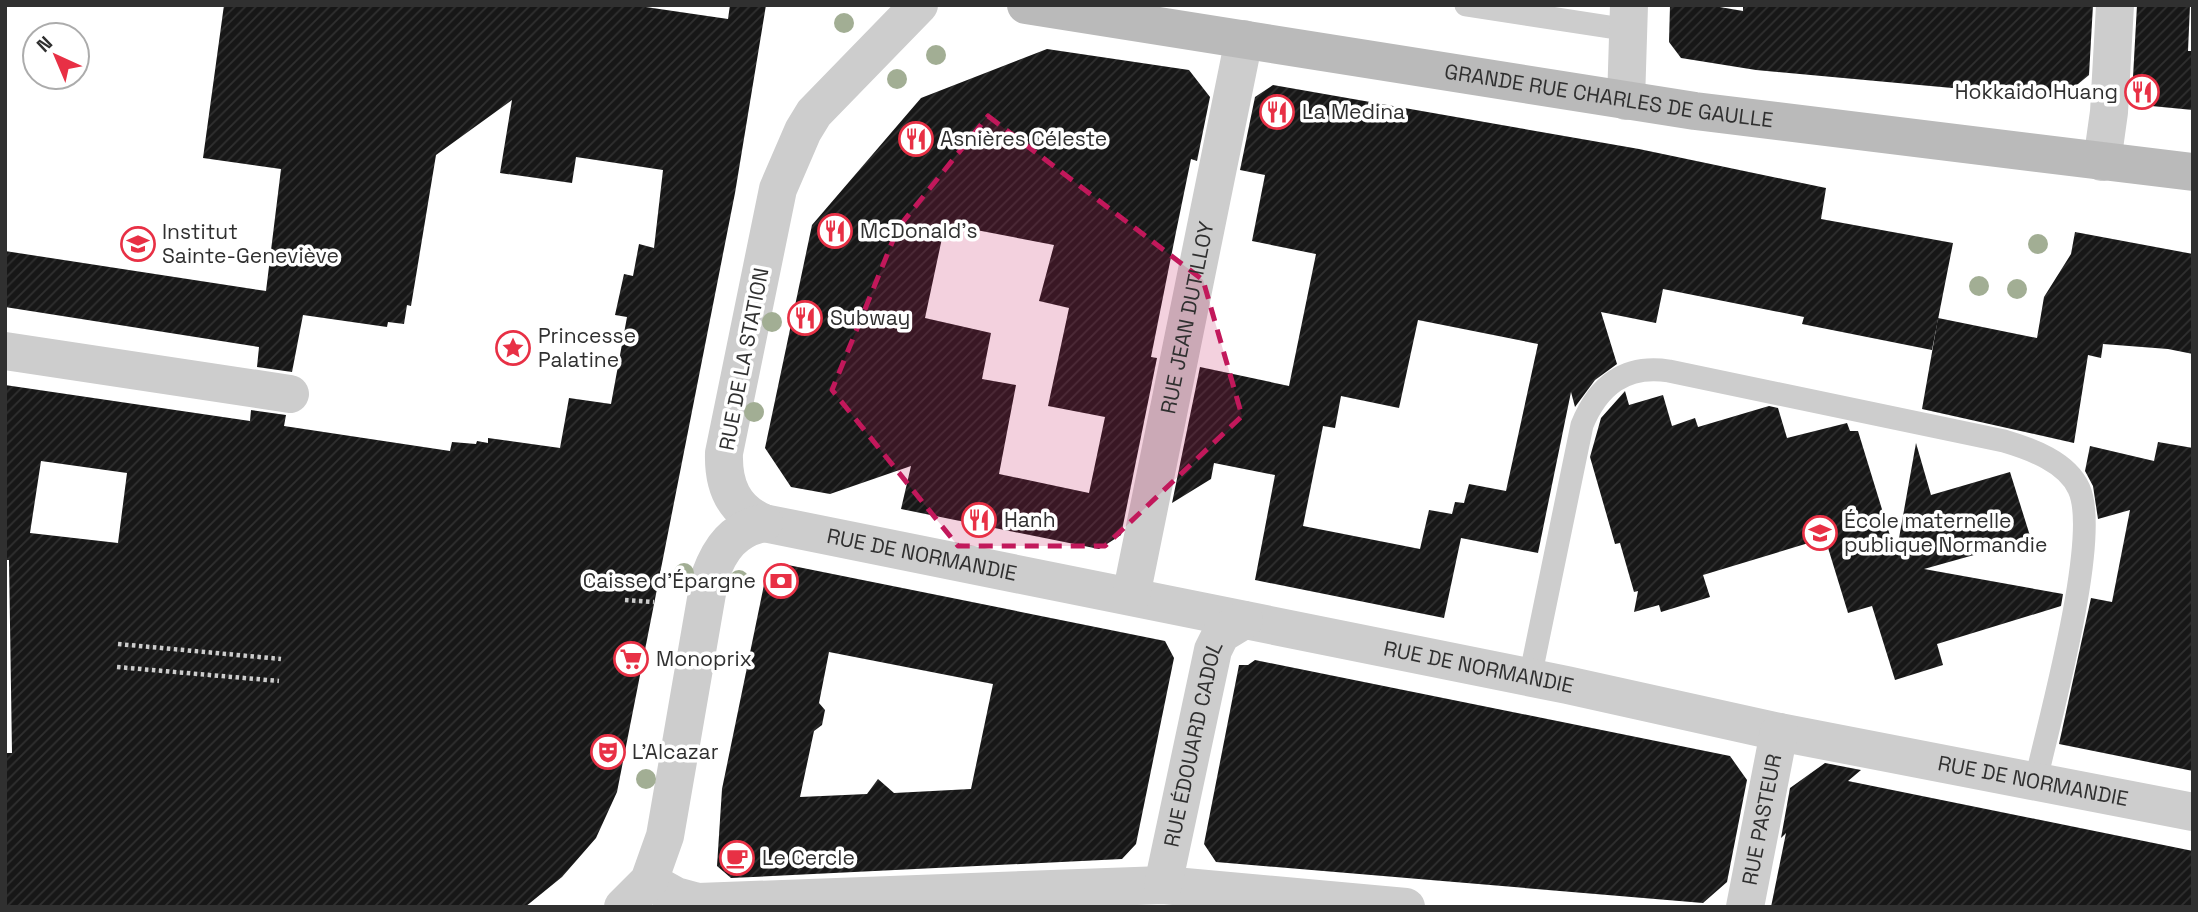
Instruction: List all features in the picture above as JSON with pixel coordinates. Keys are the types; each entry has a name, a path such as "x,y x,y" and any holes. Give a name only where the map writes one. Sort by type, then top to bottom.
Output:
{"main road":[{"name":"GRANDE RUE CHARLES DE GAULLE","path":"1026,5 1191,17 1244,39 1626,101 2193,172"}],"street":[{"name":"RUE DE LA STATION","path":"764,523 749,517 730,494 724,475 724,453 778,189 803,131 814,113 919,5"},
{"path":"2102,162 2109,112 2115,5"},
{"path":"1626,101 1629,18"},
{"name":"RUE JEAN DUTILLOY","path":"1131,596 1244,39"},
{"path":"5,351 290,394"},
{"name":"RUE DE NORMANDIE","path":"764,523 1530,678 1779,732 2036,780 2193,813"},
{"path":"764,523 738,532 715,561 710,576 665,836 636,894 676,896 698,902 1163,885 1406,907"},
{"name":"RUE ÉDOUARD CADOL","path":"1163,885 1213,650 1221,634 1244,620"},
{"name":"RUE PASTEUR","path":"1745,907 1779,732"}],"lane":[{"path":"1466,5 1629,18"},
{"path":"1530,678 1582,425 1592,403 1606,386 1625,375 1648,369 1669,371 2004,441 2046,459 2074,480 2085,513 2083,558 2036,780"}],"path":[{"path":"625,600 654,602"},
{"path":"118,643 281,659"},
{"path":"117,667 278,681"}],"highlighted area":[{"path":"988,116 1203,280 1242,416 1105,546 958,546 832,390 898,228"}],"building":[{"path":"224,5 632,5 728,19 730,5 766,5 735,193 617,792 596,838 562,877 525,907 5,907 5,753 12,753 9,560 5,560 5,385 250,421 251,410 286,415 284,426 450,451 452,442 488,443 488,438 560,448 569,398 611,404 627,317 615,315 624,274 633,276 639,244 654,248 663,170 576,157 572,183 500,173 512,100 436,155 411,306 407,305 404,324 388,322 387,327 303,315 292,372 257,367 259,347 5,307 5,251 266,291 281,169 203,158","holes":["41,461 127,473 118,543 30,533"]},
{"path":"1670,5 1708,5 1743,11 1743,5 2093,5 2089,75 2061,98 1756,70 1681,58 1669,42"},
{"path":"2137,5 2190,5 2188,51 2193,51 2193,110 2141,105 2132,95"},
{"path":"1047,49 1189,70 1210,97 1197,161 1191,159 1176,232 1151,357 1157,358 1121,535 1099,549 901,509 911,466 830,494 791,487 765,448 812,225 921,98","holes":["945,224 1054,245 1039,301 1069,308 1048,406 1105,417 1089,493 999,474 1016,385 982,379 991,333 925,318"]},
{"path":"1273,85 1639,149 1826,188 1821,219 1953,243 1932,350 1802,324 1804,317 1663,289 1656,323 1601,312 1617,364 1595,380 1575,407 1571,392 1538,553 1461,538 1444,618 1255,580 1275,475 1214,463 1211,479 1172,503 1200,367 1289,386 1316,254 1252,241 1265,175 1240,170 1255,97","holes":["1418,320 1538,344 1506,491 1469,484 1464,503 1455,502 1452,514 1429,510 1420,549 1303,526 1323,426 1335,428 1341,396 1399,408"]},
{"path":"2075,232 2193,254 2193,354 2168,349 2103,344 2101,358 2088,355 2074,443 1922,409 1938,318 2037,338 2044,297 2071,254"},
{"path":"1625,391 1629,405 1663,395 1672,426 1695,418 1698,427 1769,406 1778,408 1787,438 1847,423 1850,431 1858,431 1896,555 1916,443 1931,495 2010,472 2031,539 1924,569 2063,594 2061,606 1937,644 1943,665 1895,680 1872,606 1848,613 1825,538 1703,575 1710,597 1661,612 1659,605 1634,612 1638,591 1634,592 1620,543 1615,544 1590,457 1601,418"},
{"path":"2158,442 2193,448 2193,771 2059,744 2091,598 2112,602 2130,510 2098,519 2093,486 2085,471 2090,446 2154,461"},
{"path":"783,564 1165,641 1174,658 1136,844 1122,859 731,878 717,866 722,789 766,575","holes":["829,652 993,684 971,789 894,793 878,779 867,794 800,797 814,731 822,725 825,710 819,703"]},
{"path":"1255,660 1730,756 1747,780 1727,882 1703,903 1216,862 1204,844 1239,665 1248,665"},
{"path":"1825,763 1861,770 1848,781 2193,851 2193,907 1771,907 1786,833 1781,838 1790,788"}],"place":[{"name":"Hokkaido Huang","path":"2142,92"},
{"name":"La Medina","path":"1277,112"},
{"name":"Asnières Céleste","path":"916,139"},
{"name":"McDonald's","path":"835,231"},
{"name":"Institut Sainte-Geneviève","path":"138,244"},
{"name":"Subway","path":"805,318"},
{"name":"Princesse Palatine","path":"513,348"},
{"name":"Hanh","path":"979,520"},
{"name":"École maternelle publique Normandie","path":"1820,533"},
{"name":"Caisse d'Épargne","path":"781,581"},
{"name":"Monoprix","path":"631,659"},
{"name":"L'Alcazar","path":"608,752"},
{"name":"Le Cercle","path":"737,858"}]}
